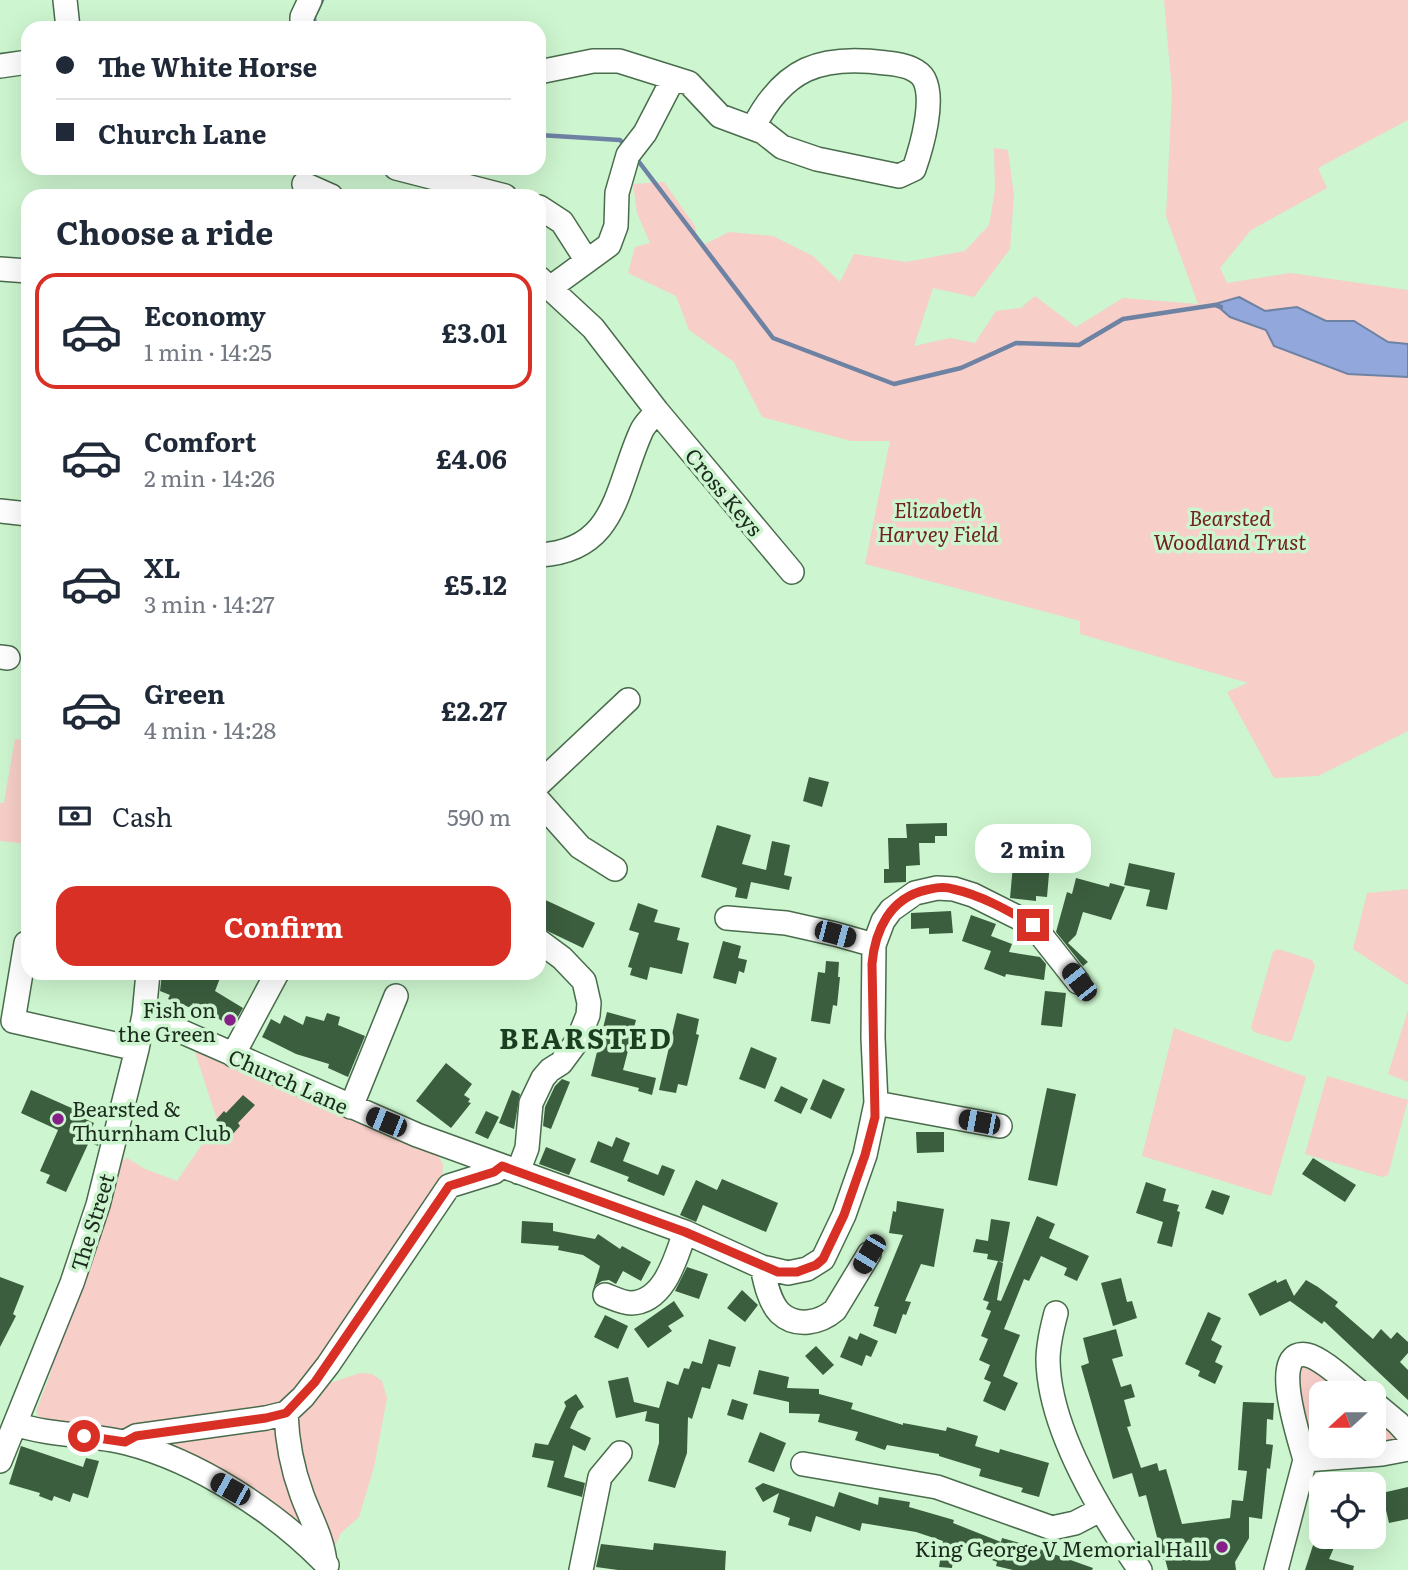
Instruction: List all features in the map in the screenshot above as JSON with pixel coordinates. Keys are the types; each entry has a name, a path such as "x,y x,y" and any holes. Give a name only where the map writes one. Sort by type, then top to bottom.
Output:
{"street":[{"path":"65,0 67,21"},
{"path":"302,21 310,0"},
{"path":"546,71 593,61 618,61 648,68 690,83 720,116 763,132 782,147 817,159 899,176 914,169 921,149 929,93 922,76 902,65 862,59 821,62 776,90 753,128"},
{"path":"0,66 21,63"},
{"path":"546,282 587,261 609,245 616,226 617,193 628,155 645,133 673,79"},
{"path":"423,175 478,189"},
{"path":"546,212 562,222 587,261"},
{"path":"0,269 21,270"},
{"name":"Cross Keys","path":"546,284 593,328 657,411 792,572"},
{"path":"546,554 572,548 598,532 614,509 642,430 657,411"},
{"path":"0,511 21,513"},
{"path":"546,777 628,700"},
{"path":"546,809 580,847 615,869"},
{"name":"Church Lane","path":"144,1015 351,1107 453,1148 685,1232 762,1267 778,1272 797,1272 816,1265 823,1259 844,1215 865,1155 876,1103 873,1038 874,945 883,921 891,910 905,898 927,890 954,889 1004,909 1033,925 1079,982"},
{"path":"727,918 786,923 874,945"},
{"path":"449,1186 510,1169 527,1148 531,1104 543,1078 561,1063 578,1040 588,1015 589,1003 584,981 546,946"},
{"path":"21,973 13,1021 137,1049"},
{"name":"The Street","path":"0,1461 72,1283 98,1205 137,1049 147,980"},
{"path":"233,1055 273,980"},
{"path":"351,1107 396,996"},
{"path":"876,1103 1000,1126"},
{"path":"125,1442 136,1436 286,1413 303,1397 328,1365 449,1186 453,1148"},
{"path":"605,1295 631,1303 655,1293 662,1287 685,1232"},
{"path":"762,1267 767,1287 779,1313 796,1322 813,1322 835,1310 869,1254"},
{"path":"1056,1313 1048,1362 1054,1395 1072,1453 1100,1510 1140,1570"},
{"path":"1276,1570 1305,1460 1288,1385 1287,1371 1290,1361 1296,1356 1309,1355 1344,1381"},
{"path":"286,1413 293,1468 328,1566"},
{"path":"1386,1413 1408,1434"},
{"path":"15,1424 125,1442 201,1472 281,1523 328,1566"},
{"path":"1305,1460 1394,1453 1408,1449"},
{"path":"581,1570 600,1477 620,1453"},
{"path":"803,1464 937,1487 1052,1528 1068,1526 1100,1510"}],"green space":[{"path":"1164,0 1408,0 1408,120 1318,168 1327,188 1251,230 1220,268 1227,283 1290,273 1408,290 1408,731 1318,776 1274,778 1227,692 1248,683 1080,634 1080,621 865,564 890,441 851,441 762,417 734,362 689,330 676,296 628,273 635,247 650,243 637,213 633,184 664,182 695,226 699,247 729,232 773,236 813,256 840,282 854,254 906,262 965,251 989,225 995,190 994,148 1008,150 1014,196 1010,249 974,297 933,288 914,346 950,338 975,343 996,311 1021,308 1035,296 1076,327 1123,298 1198,304 1166,216 1172,92"},
{"path":"15,739 21,740 21,843 0,841 0,803 4,803"},
{"path":"1408,889 1408,985 1353,949 1367,893"},
{"path":"1278,949 1312,960 1315,966 1292,1040 1287,1042 1254,1032 1251,1027 1273,952"},
{"path":"1408,1010 1408,1082 1388,1074"},
{"path":"1174,1028 1306,1077 1271,1196 1142,1156"},
{"path":"193,1046 435,1149 443,1164 442,1180 306,1384 284,1404 190,1422 109,1432 40,1420 36,1411 118,1164 127,1158 145,1169 177,1181 218,1123"},
{"path":"1327,1076 1408,1100 1388,1175 1382,1177 1305,1154"},
{"path":"1302,1364 1332,1381 1309,1381 1309,1440 1294,1387"},
{"path":"360,1373 372,1374 382,1381 387,1398 374,1467 359,1517 341,1533 334,1548 298,1471 296,1423 300,1412 321,1386"},
{"path":"1386,1422 1398,1437 1396,1442 1386,1444"},
{"path":"275,1424 314,1537 144,1439"}],"water":[{"path":"1239,297 1265,311 1297,307 1326,321 1354,321 1388,342 1408,344 1408,377 1348,374 1274,346 1266,330 1230,317 1215,304"}],"building":[{"path":"809,777 829,782 822,807 803,801"},
{"path":"947,823 947,836 935,836 935,843 919,843 920,865 906,866 906,882 884,883 884,869 889,869 888,838 907,838 906,824"},
{"path":"717,825 751,835 742,864 766,870 772,841 790,845 784,875 792,877 789,890 751,882 747,899 735,897 737,888 701,877"},
{"path":"1025,847 1042,848 1041,861 1050,862 1047,897 1036,896 1036,901 1010,898 1014,854 1024,855"},
{"path":"1129,863 1175,873 1167,910 1146,906 1150,890 1124,885"},
{"path":"1076,878 1109,887 1110,883 1125,887 1111,920 1083,912 1076,935 1068,943 1088,962 1083,966 1056,932 1067,892 1072,894"},
{"path":"546,900 595,923 583,948 546,930"},
{"path":"638,903 658,910 654,922 680,928 677,940 689,943 682,974 650,967 647,980 630,975 632,968 628,967 639,933 629,930"},
{"path":"951,911 953,933 929,934 929,928 911,929 911,913"},
{"path":"971,915 996,924 991,936 1012,944 1009,952 1040,957 1046,964 1044,980 1006,974 1005,977 984,969 991,951 962,941"},
{"path":"723,941 741,946 738,958 747,960 744,973 739,971 736,984 713,978"},
{"path":"826,961 839,962 840,977 837,1006 833,1005 830,1024 811,1021 818,972 825,973"},
{"path":"161,980 219,980 215,991 243,1008 232,1027 193,1003 191,1008 168,999 170,995 160,991"},
{"path":"1045,991 1066,993 1062,1027 1041,1025"},
{"path":"607,1012 636,1020 623,1070 656,1078 652,1095 638,1091 639,1088 591,1076"},
{"path":"327,1013 340,1017 338,1025 365,1036 348,1077 328,1068 329,1064 296,1054 262,1037 271,1019 280,1024 284,1015 303,1025 306,1016 324,1021"},
{"path":"677,1013 699,1019 696,1034 699,1035 687,1086 678,1084 676,1093 659,1090"},
{"path":"751,1047 777,1058 765,1089 739,1079"},
{"path":"446,1063 472,1084 464,1095 471,1103 451,1128 416,1101"},
{"path":"562,1079 570,1082 551,1129 543,1126 545,1107 555,1086"},
{"path":"823,1079 845,1089 831,1119 810,1109"},
{"path":"781,1086 808,1099 801,1114 774,1101"},
{"path":"1047,1088 1076,1094 1057,1186 1028,1180"},
{"path":"31,1090 76,1110 74,1114 94,1123 91,1130 101,1134 98,1146 89,1142 66,1192 46,1183 50,1175 40,1171 58,1130 21,1113"},
{"path":"512,1090 520,1094 514,1129 499,1123"},
{"path":"243,1095 255,1105 238,1123 240,1126 232,1135 216,1120"},
{"path":"486,1111 499,1117 488,1139 475,1133"},
{"path":"916,1132 944,1132 944,1152 917,1153"},
{"path":"616,1137 630,1143 623,1161 658,1175 662,1165 675,1170 664,1196 627,1181 629,1177 590,1162 598,1141 612,1147"},
{"path":"546,1147 576,1159 569,1175 539,1164"},
{"path":"1313,1158 1356,1185 1345,1202 1302,1174"},
{"path":"722,1179 778,1203 766,1232 703,1205 696,1222 680,1215 696,1180 717,1190"},
{"path":"1146,1182 1166,1189 1163,1201 1179,1205 1177,1211 1180,1212 1172,1247 1157,1243 1163,1222 1136,1213"},
{"path":"1212,1190 1230,1196 1223,1215 1205,1208"},
{"path":"897,1201 944,1209 934,1267 921,1264 905,1301 911,1302 906,1315 903,1314 896,1334 873,1326 879,1307 874,1306 903,1235 889,1233"},
{"path":"1037,1216 1055,1224 1049,1238 1089,1256 1077,1281 1064,1275 1067,1268 1041,1256 1029,1281 1024,1279 1004,1329 1020,1335 1003,1376 1018,1383 1005,1411 983,1401 991,1382 984,1379 990,1365 979,1360 988,1339 981,1336 991,1311 986,1309 989,1302 983,1300 998,1261 1003,1263 997,1300 1001,1301"},
{"path":"991,1219 1010,1222 1003,1262 987,1259 988,1254 973,1252 976,1239 988,1241"},
{"path":"522,1221 553,1223 553,1231 595,1239 598,1234 620,1249 622,1246 651,1262 641,1281 623,1271 616,1284 609,1280 602,1281 592,1293 600,1266 583,1255 558,1250 559,1246 521,1243"},
{"path":"687,1267 708,1274 699,1299 675,1291"},
{"path":"0,1277 24,1286 13,1314 16,1316 0,1347"},
{"path":"1121,1278 1127,1302 1132,1301 1137,1318 1113,1326 1101,1283"},
{"path":"1286,1279 1294,1296 1306,1280 1318,1287 1338,1302 1335,1306 1373,1339 1381,1329 1391,1339 1397,1332 1408,1342 1408,1353 1400,1362 1408,1370 1408,1400 1324,1321 1322,1324 1290,1301 1260,1316 1248,1294 1276,1280 1277,1283"},
{"path":"742,1290 758,1305 745,1322 727,1308"},
{"path":"674,1301 684,1316 668,1326 672,1331 648,1348 634,1329"},
{"path":"1208,1312 1221,1318 1211,1340 1222,1346 1215,1362 1223,1366 1215,1384 1198,1376 1200,1371 1185,1364"},
{"path":"605,1315 628,1326 618,1349 594,1337"},
{"path":"1116,1329 1123,1356 1112,1359 1121,1387 1131,1384 1135,1397 1124,1400 1131,1426 1127,1427 1141,1468 1157,1463 1159,1471 1166,1469 1182,1524 1230,1518 1232,1500 1243,1501 1247,1471 1238,1470 1243,1402 1274,1403 1273,1420 1267,1419 1266,1444 1273,1445 1270,1469 1267,1468 1262,1519 1249,1517 1249,1538 1235,1562 1236,1570 1168,1570 1146,1495 1139,1497 1132,1473 1113,1479 1081,1366 1089,1363 1083,1338"},
{"path":"860,1333 878,1341 871,1357 866,1355 862,1366 840,1357 849,1336 857,1340"},
{"path":"709,1339 736,1347 730,1367 718,1364 710,1389 702,1387 692,1419 688,1417 687,1453 675,1488 648,1481 659,1443 659,1424 645,1421 647,1411 616,1418 608,1381 628,1377 634,1402 659,1408 667,1381 678,1385 684,1368 689,1369 692,1361 702,1364"},
{"path":"816,1346 834,1365 823,1375 805,1356"},
{"path":"759,1370 789,1377 787,1388 819,1389 819,1394 853,1403 851,1409 903,1425 946,1431 947,1427 978,1436 975,1446 999,1453 1000,1449 1049,1463 1039,1497 1021,1492 1023,1488 979,1476 981,1469 939,1454 887,1445 885,1450 855,1440 858,1432 818,1422 820,1414 789,1413 789,1402 753,1394"},
{"path":"576,1394 584,1407 578,1411 570,1428 591,1438 585,1451 573,1445 564,1477 585,1483 582,1497 547,1487 554,1461 532,1457 535,1443 548,1445 566,1406 564,1402"},
{"path":"732,1399 748,1404 743,1420 727,1415"},
{"path":"760,1432 786,1443 774,1472 748,1462"},
{"path":"21,1446 83,1467 86,1458 99,1461 88,1498 73,1493 70,1502 54,1496 52,1501 39,1496 40,1493 9,1484"},
{"path":"763,1483 834,1507 839,1492 878,1505 879,1497 910,1502 909,1507 954,1520 953,1523 1001,1542 1002,1538 1034,1547 1093,1568 1013,1570 996,1566 997,1562 955,1545 952,1568 939,1567 943,1541 916,1532 862,1523 860,1531 816,1516 811,1532 788,1525 790,1518 773,1512 779,1493 763,1502 755,1488"},
{"path":"1408,1487 1408,1519 1389,1523 1386,1492"},
{"path":"654,1543 726,1551 725,1570 618,1570 596,1567 601,1544 653,1550"},
{"path":"1312,1549 1333,1549 1329,1559 1354,1566 1353,1570 1305,1570"}],"waterway":[{"path":"314,21 322,0"},
{"path":"546,135 620,140 626,146"},
{"path":"636,158 773,338 894,384 961,368 1016,343 1079,345 1123,319 1215,305 1221,307"}],"place":[{"name":"Fish on the Green","path":"230,1020"},
{"name":"Bearsted & Thurnham Club","path":"58,1119"},
{"name":"King George V Memorial Hall","path":"1222,1547"}],"district":[{"name":"BEARSTED","path":"586,1037"}],"route":[{"path":"84,1436 125,1442 136,1436 286,1413 303,1397 328,1365 449,1186 494,1172 502,1166 685,1232 762,1267 788,1273 816,1265 831,1245 844,1215 875,1117 872,964 874,945 883,921 905,898 915,893 947,888 972,895 1033,925"}],"park label":[{"name":"Elizabeth Harvey Field","path":"938,520"},
{"name":"Bearsted Woodland Trust","path":"1230,528"}]}
